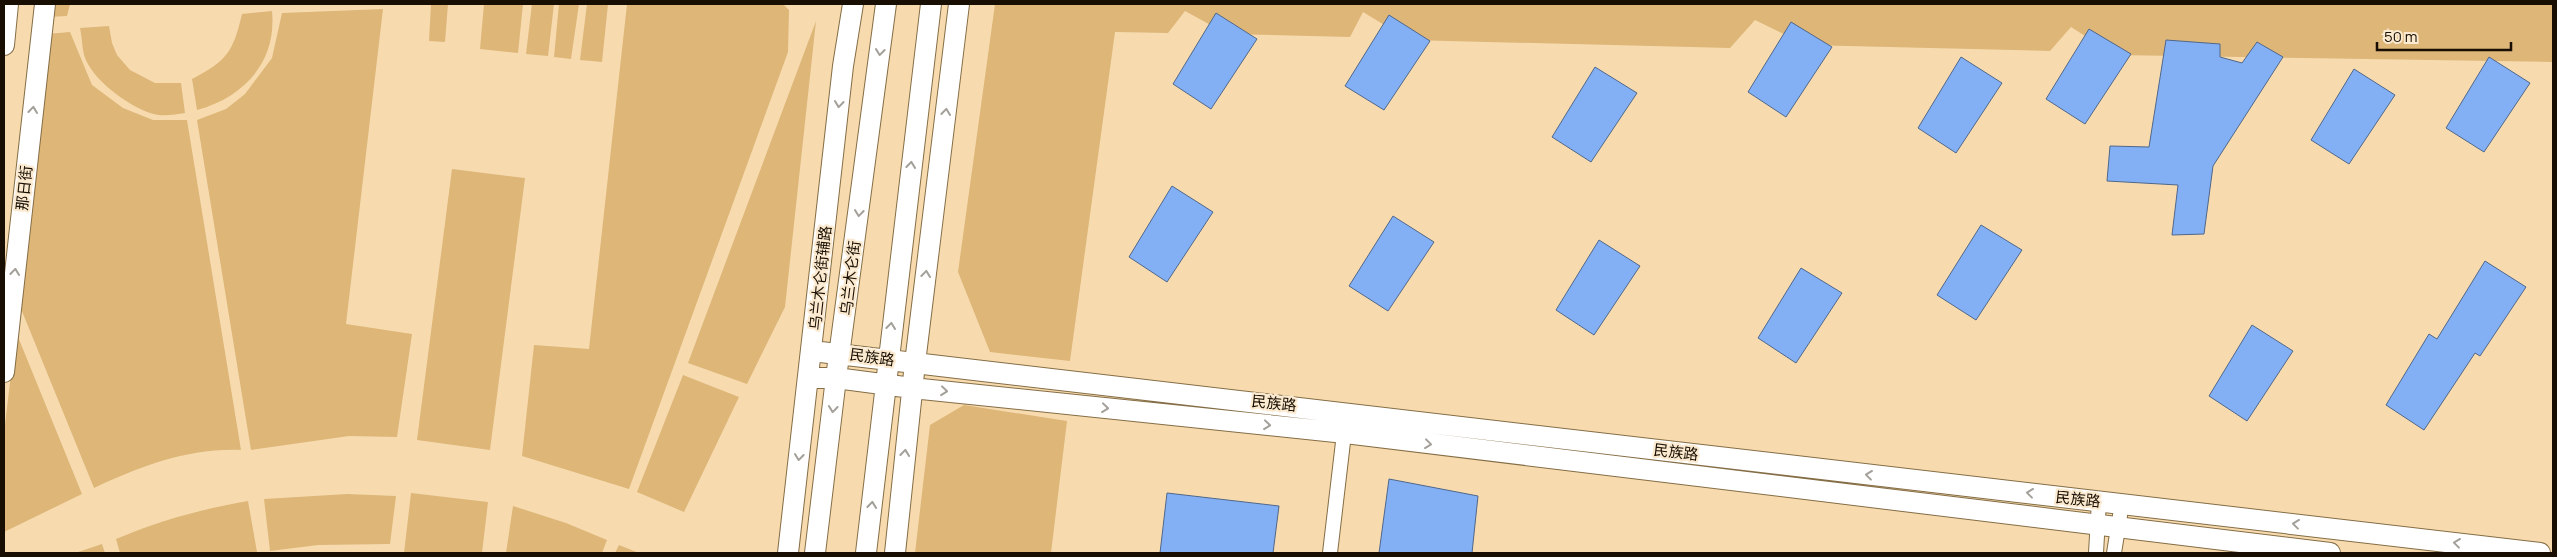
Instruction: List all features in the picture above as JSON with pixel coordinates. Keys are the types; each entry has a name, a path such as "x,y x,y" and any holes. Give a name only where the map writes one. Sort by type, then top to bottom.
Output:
{"street":[{"path":"4,45 8,4"},
{"name":"那日街","path":"4,372 45,4"},
{"name":"乌兰木仑街辅路","path":"788,553 843,66 853,4"},
{"name":"乌兰木仑街","path":"815,553 836,378 841,353 886,4"},
{"path":"866,553 931,4"},
{"path":"895,553 912,388 959,4"},
{"name":"民族路","path":"812,351 1345,411 2540,553"},
{"name":"民族路","path":"808,378 836,378 912,388 1345,433 2330,553"},
{"path":"1330,553 1345,433 1345,411"},
{"path":"2099,501 2114,553"},
{"path":"2096,553 2122,503"}],"shaded area":[{"path":"49,4 70,4 67,16 48,17"},
{"path":"431,4 448,4 445,42 429,41"},
{"path":"484,4 523,4 518,53 480,49"},
{"path":"532,4 554,4 548,56 526,54"},
{"path":"559,4 579,4 571,59 554,57"},
{"path":"587,4 608,4 602,62 580,60"},
{"path":"627,4 783,4 789,10 788,52 629,489 522,456 534,345 589,349"},
{"path":"995,4 2553,4 2553,62 2115,55 2071,27 2050,51 1806,45 1755,20 1730,48 1409,40 1363,12 1350,37 1227,34 1185,11 1168,33 1115,32 1070,361 990,352 958,272"},
{"path":"383,9 346,324 412,334 397,437 349,436 251,450 197,120 226,109 245,94 272,58 282,13"},
{"path":"272,11 272,29 269,46 263,61 254,75 229,96 197,110 192,79 213,67 227,54 235,38 242,14"},
{"path":"816,21 785,307 747,384 688,363"},
{"path":"109,26 112,43 117,55 130,70 155,83 181,83 185,113 159,115 150,113 131,104 111,90 94,73 84,55 80,28"},
{"path":"70,32 92,85 123,108 153,120 187,120 241,450 221,450 184,455 129,472 94,488 17,299 47,34"},
{"path":"452,169 525,178 490,450 417,440"},
{"path":"16,332 82,494 4,532 4,433"},
{"path":"683,375 739,397 684,512 637,492"},
{"path":"964,405 1067,421 1051,553 915,553 930,425"},
{"path":"411,493 488,502 482,553 404,553"},
{"path":"347,494 396,496 390,544 318,545 270,551 264,499"},
{"path":"248,501 257,552 120,553 116,539 180,516"},
{"path":"513,506 566,523 607,540 602,553 506,553"},
{"path":"102,544 105,553 75,553"},
{"path":"619,545 639,553 615,553"}],"building":[{"path":"1216,13 1257,39 1211,109 1173,84"},
{"path":"1389,15 1430,41 1384,110 1345,86"},
{"path":"1791,22 1832,47 1786,117 1748,92"},
{"path":"2089,29 2131,54 2085,124 2046,99"},
{"path":"2166,40 2220,44 2220,57 2242,63 2257,42 2283,57 2213,166 2204,234 2172,235 2178,185 2107,181 2110,146 2149,147"},
{"path":"1961,57 2002,83 1956,153 1918,128"},
{"path":"2489,57 2530,83 2484,152 2446,128"},
{"path":"1595,67 1637,93 1591,162 1552,137"},
{"path":"2354,69 2395,95 2349,164 2311,140"},
{"path":"1172,186 1213,212 1167,282 1129,257"},
{"path":"1393,216 1434,242 1388,311 1349,286"},
{"path":"1981,225 2022,250 1976,320 1937,295"},
{"path":"1599,240 1640,266 1594,335 1556,310"},
{"path":"2485,261 2526,287 2480,356 2475,353 2424,430 2386,405 2429,334 2437,339"},
{"path":"1801,268 1842,293 1796,363 1758,338"},
{"path":"2252,325 2293,351 2247,421 2209,396"},
{"path":"1389,479 1478,496 1472,553 1379,553"},
{"path":"1167,493 1279,506 1273,553 1160,553"}]}
